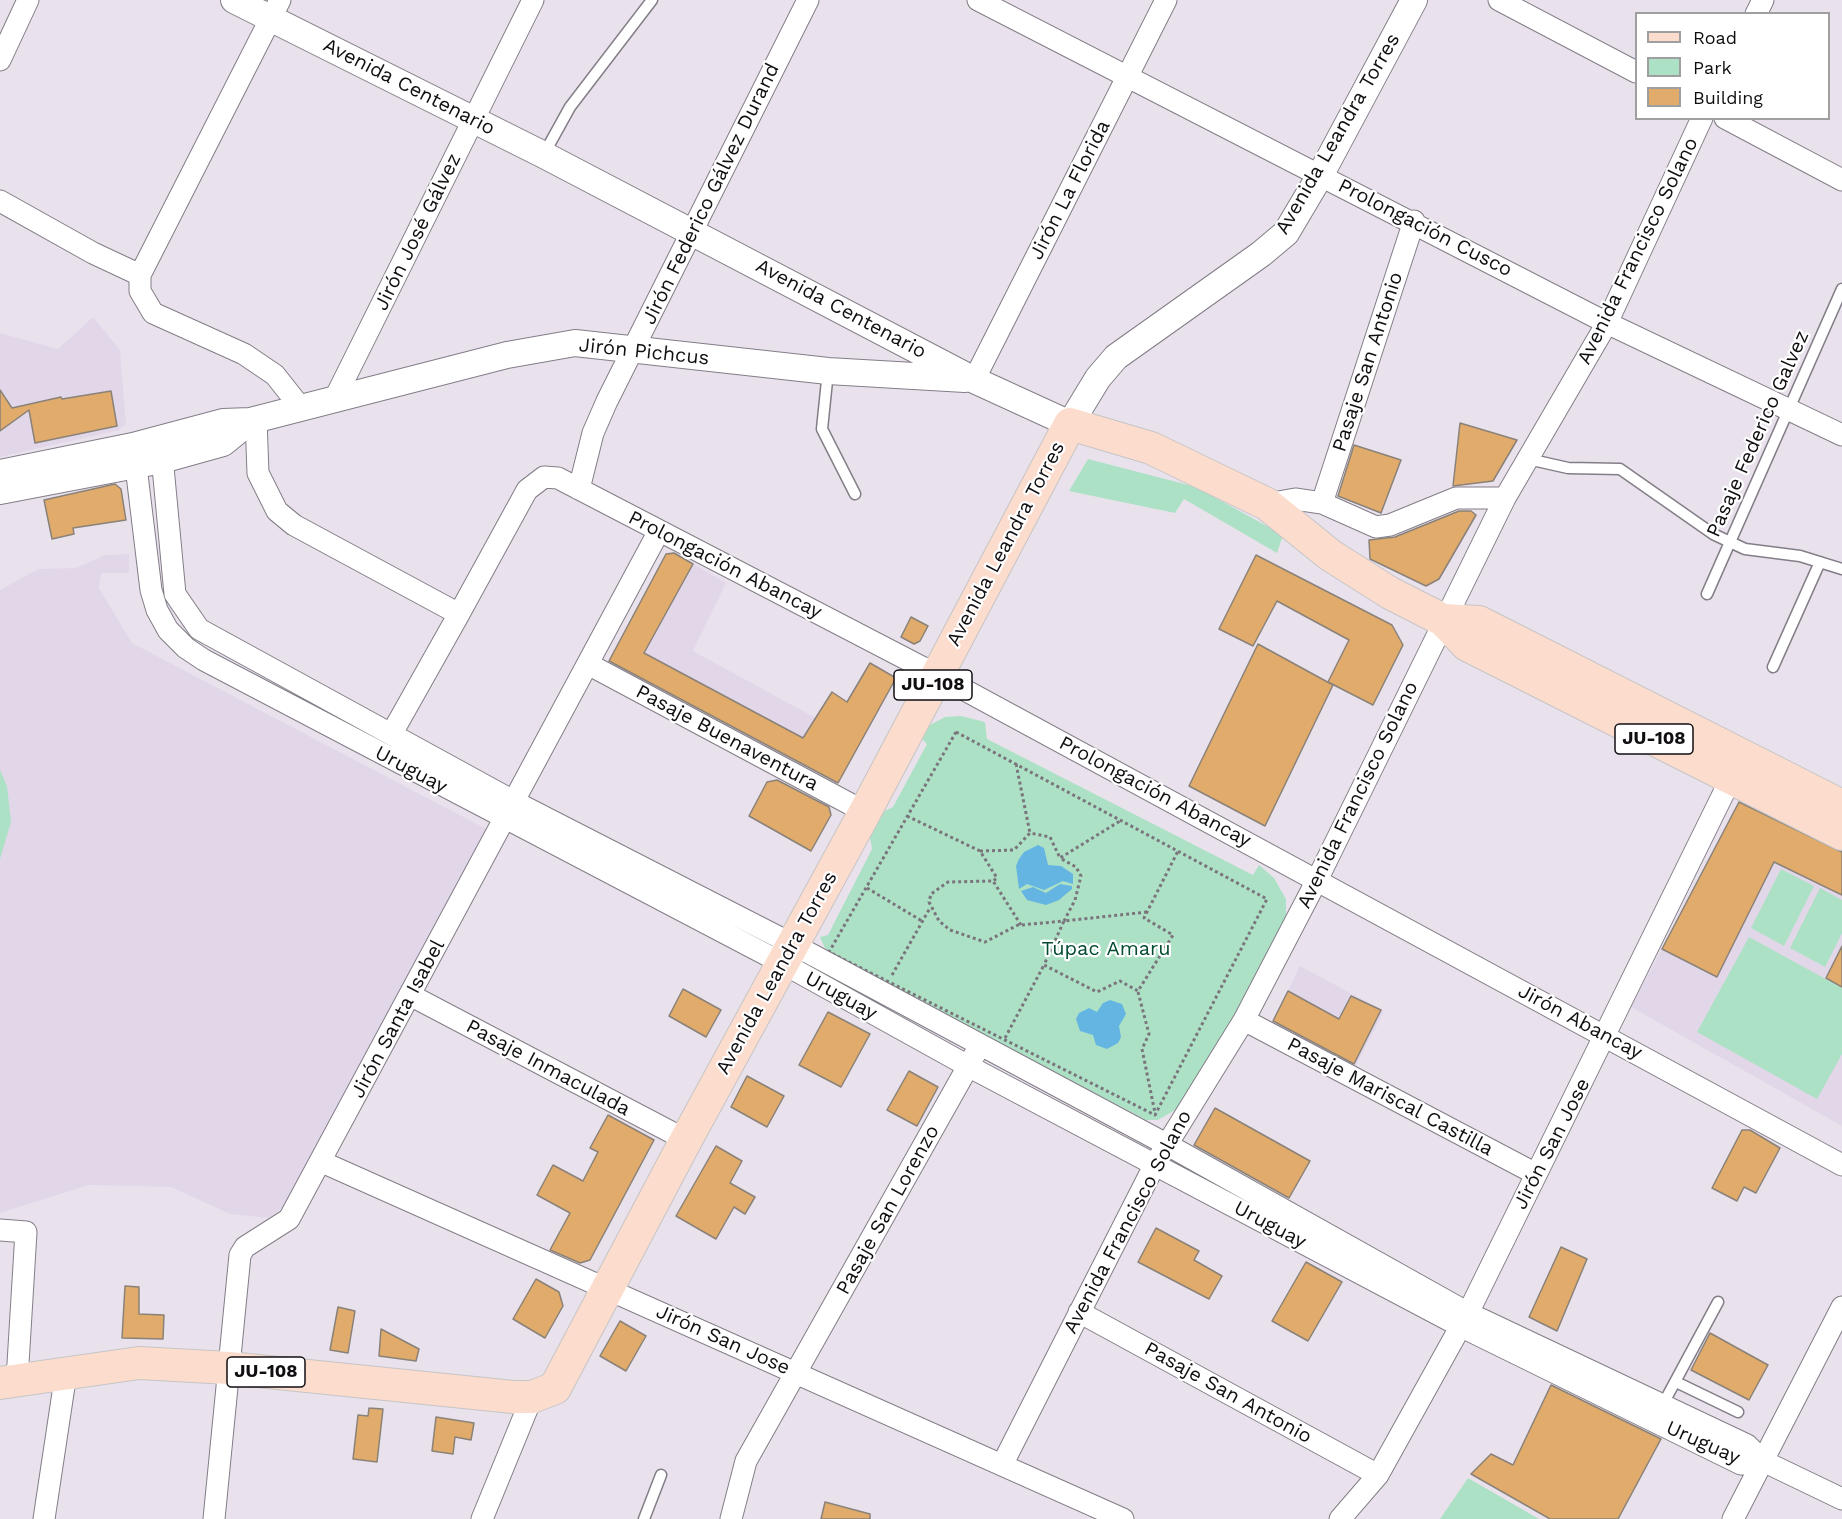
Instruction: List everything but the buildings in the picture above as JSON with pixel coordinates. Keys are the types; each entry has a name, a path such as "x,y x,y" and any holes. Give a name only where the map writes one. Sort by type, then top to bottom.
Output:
{"main road":[{"name":"Avenida Centenario","path":"1070,424 1151,448 1267,504 1330,555 1390,593 1443,620 1467,645 1737,767 1842,806"},
{"name":"Avenida Leandra Torres","path":"532,1397 555,1388 686,1140 865,812 1070,424"},
{"name":"Avenida Centenario","path":"1737,767 1842,834"},
{"name":"JU-108","path":"9,1382 139,1363 229,1368 532,1397"}],"street":[{"path":"0,60 6,33 28,0"},
{"name":"Avenida Centenario","path":"234,0 275,9 474,120 691,230 974,380 1070,424"},
{"name":"Jirón José Gálvez","path":"334,400 533,0"},
{"name":"Jirón Federico Gálvez Durand","path":"579,489 593,433 691,230 808,0"},
{"name":"Prolongación Cusco","path":"978,0 1127,78 1414,221 1607,323 1842,435"},
{"name":"Jirón La Florida","path":"974,380 1166,0"},
{"name":"Avenida Leandra Torres","path":"1070,424 1098,378 1116,357 1275,244 1286,233 1321,174 1414,0"},
{"path":"1499,0 1635,71"},
{"path":"275,9 140,275 140,291 153,313 244,354 275,375 301,408"},
{"name":"Avenida Francisco Solano","path":"1002,1465 1155,1164 1244,1020 1317,880 1505,498 1607,323 1701,120"},
{"path":"1729,120 1842,180"},
{"path":"0,201 93,253 140,275"},
{"name":"Pasaje San Antonio","path":"1322,503 1414,221"},
{"name":"Jirón Pichcus","path":"34,475 161,449 223,422 253,420 507,355 575,343 828,371 974,380"},
{"path":"253,420 258,473 277,511 294,525 459,614 392,733"},
{"name":"Uruguay","path":"161,449 175,594 199,629 392,733 510,811"},
{"name":"Uruguay","path":"134,455 151,590 157,610 168,630 186,648 789,954 979,1046 1166,1144 1464,1319 1747,1445 1763,1461"},
{"path":"0,473 34,475"},
{"path":"0,491 34,475"},
{"name":"Prolongación Abancay","path":"459,614 527,489 544,477 558,478 938,675 1317,880"},
{"path":"1267,504 1295,499 1322,503 1376,527 1390,525 1456,498 1505,498"},
{"name":"Jirón Santa Isabel","path":"214,1519 240,1255 252,1242 289,1219 322,1162 659,531"},
{"name":"Pasaje Buenaventura","path":"588,664 865,812"},
{"name":"Jirón San Jose","path":"1340,1519 1378,1475 1464,1319 1606,1036 1737,767"},
{"name":"Jirón Abancay","path":"1317,880 1842,1165"},
{"name":"Uruguay","path":"789,954 968,1066 1155,1164 1464,1319 1741,1464 1763,1461"},
{"name":"Pasaje Inmaculada","path":"410,995 686,1140"},
{"name":"Pasaje Mariscal Castilla","path":"1244,1020 1536,1174"},
{"name":"Pasaje San Lorenzo","path":"731,1519 746,1461 979,1046"},
{"name":"Jirón San Jose","path":"322,1162 1123,1519"},
{"path":"0,1230 26,1232 9,1382"},
{"path":"1734,1519 1842,1306"},
{"name":"Pasaje San Antonio","path":"1079,1312 1378,1475"},
{"path":"44,1519 66,1373"},
{"path":"482,1519 532,1397"},
{"path":"1763,1461 1842,1499"}],"lane":[{"path":"544,155 570,107 652,0"},
{"name":"Pasaje Federico Galvez","path":"1707,594 1842,289"},
{"path":"828,371 822,429 855,494"},
{"path":"1528,459 1568,468 1620,469 1713,534 1745,549 1800,556 1842,568"},
{"path":"1773,667 1820,562"},
{"path":"1662,1406 1718,1302"},
{"path":"1676,1382 1738,1412"},
{"path":"644,1519 662,1475"}],"path":[{"path":"956,732 1267,899 1155,1115 829,952 956,732"},
{"path":"1016,764 1030,833"},
{"path":"907,816 980,851 1014,850 1030,833"},
{"path":"1060,858 1121,821"},
{"path":"1004,1039 1044,965 1075,900 1081,876 1076,867 1060,858 1050,837 1030,833"},
{"path":"888,982 930,908 931,894 948,882 993,881 997,878 980,851"},
{"path":"1138,992 1173,935 1144,918 1178,851"},
{"path":"993,881 1021,925"},
{"path":"866,888 922,921"},
{"path":"930,908 939,921 950,930 985,942 1021,925 1148,912"},
{"path":"1044,965 1097,992 1120,981 1138,992 1149,1034 1142,1049 1155,1115"}],"shaded area":[{"path":"93,317 120,350 126,424 119,430 0,457 0,333 58,349"},
{"path":"674,552 726,583 693,651 860,742 835,788 606,667 666,554"},
{"path":"129,554 129,573 101,573 99,588 132,643 490,831 287,1204 268,1218 230,1214 171,1187 89,1185 0,1213 0,590 38,569 76,568 105,555"},
{"path":"1741,799 1842,849 1842,1126 1631,1007"},
{"path":"1300,966 1384,1011 1352,1073 1269,1028"}],"green space":[{"path":"1088,459 1196,487 1283,535 1277,553 1184,499 1175,513 1069,491"},
{"name":"Túpac Amaru","path":"961,716 985,722 987,739 1253,875 1259,865 1274,878 1286,899 1286,929 1182,1106 1158,1120 1146,1120 828,953 824,946 820,937 828,935 872,849 869,831 878,814 893,807 927,744 920,737 930,725 945,717"},
{"path":"0,770 7,786 11,822 0,859"},
{"path":"1781,869 1814,886 1784,946 1751,928"},
{"path":"1820,888 1842,900 1842,933 1825,967 1790,948"},
{"path":"1749,937 1842,988 1842,1054 1817,1099 1697,1032"},
{"path":"1468,1478 1539,1519 1440,1519"}],"water":[{"path":"1038,845 1044,848 1048,865 1061,866 1073,874 1073,884 1063,881 1044,890 1027,884 1019,889 1016,866 1019,859 1024,852"},
{"path":"1060,884 1072,886 1072,889 1059,900 1046,905 1027,900 1021,891 1033,887 1046,893"},
{"path":"1110,1000 1122,1004 1126,1014 1119,1026 1121,1037 1118,1043 1107,1049 1096,1045 1093,1035 1080,1031 1076,1019 1079,1013 1089,1008 1097,1012 1103,1003"}]}
